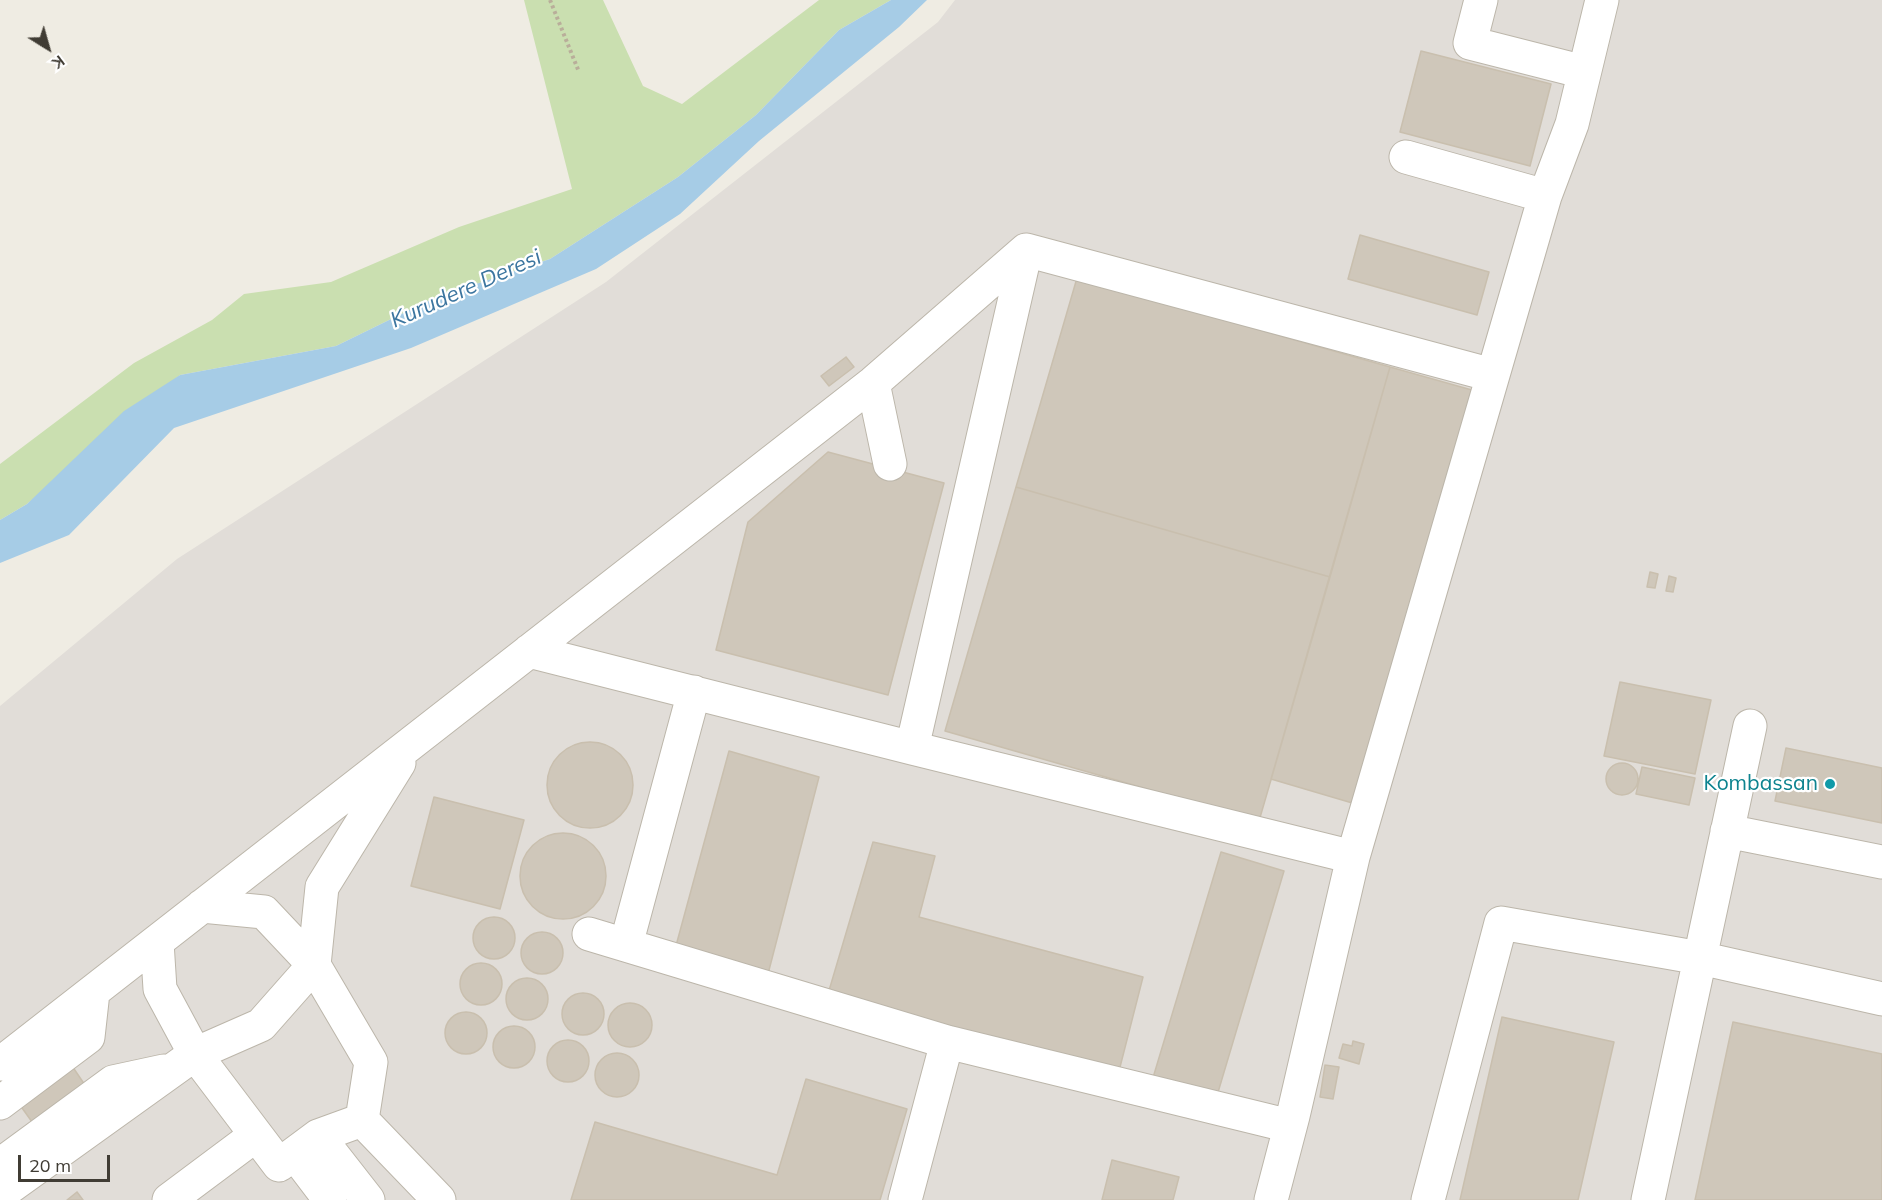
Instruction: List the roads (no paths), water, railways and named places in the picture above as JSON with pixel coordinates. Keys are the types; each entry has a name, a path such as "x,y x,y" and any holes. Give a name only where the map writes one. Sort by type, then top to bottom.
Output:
{"lane":[{"path":"1481,0 1470,43 1584,72"},
{"path":"1271,1200 1353,857 1545,196 1572,124 1602,0"},
{"path":"1406,157 1545,196"},
{"path":"1026,250 1492,375"},
{"path":"0,1064 873,383 1026,250"},
{"path":"912,748 1026,250"},
{"path":"873,383 890,464"},
{"path":"529,651 1353,857"},
{"path":"626,945 694,692"},
{"path":"1648,1200 1750,726"},
{"path":"0,1180 8,1159 113,1082 185,1061 261,1025 314,965 322,887 411,743"},
{"path":"1727,831 1882,862"},
{"path":"202,906 264,912 314,965 371,1062 362,1120"},
{"path":"1428,1200 1501,923 1700,958 1882,999"},
{"path":"589,933 947,1042 1290,1126"},
{"path":"157,942 160,989 185,1061 256,1135 279,1166 307,1145 362,1120"},
{"path":"0,1103 88,1037 93,992"},
{"path":"906,1200 947,1042"},
{"path":"0,1194 185,1061"},
{"path":"362,1120 439,1200"},
{"path":"169,1200 256,1135"},
{"path":"307,1145 330,1200"},
{"path":"307,1145 368,1200"}],"water":[{"name":"Kurudere Deresi","path":"891,0 927,0 899,27 759,141 680,214 596,269 411,348 174,428 69,535 0,563 0,520 27,504 124,411 180,375 336,346 432,299 550,259 678,177 756,115 839,30"}],"place":[{"name":"Kombassan","path":"1830,784"}]}
